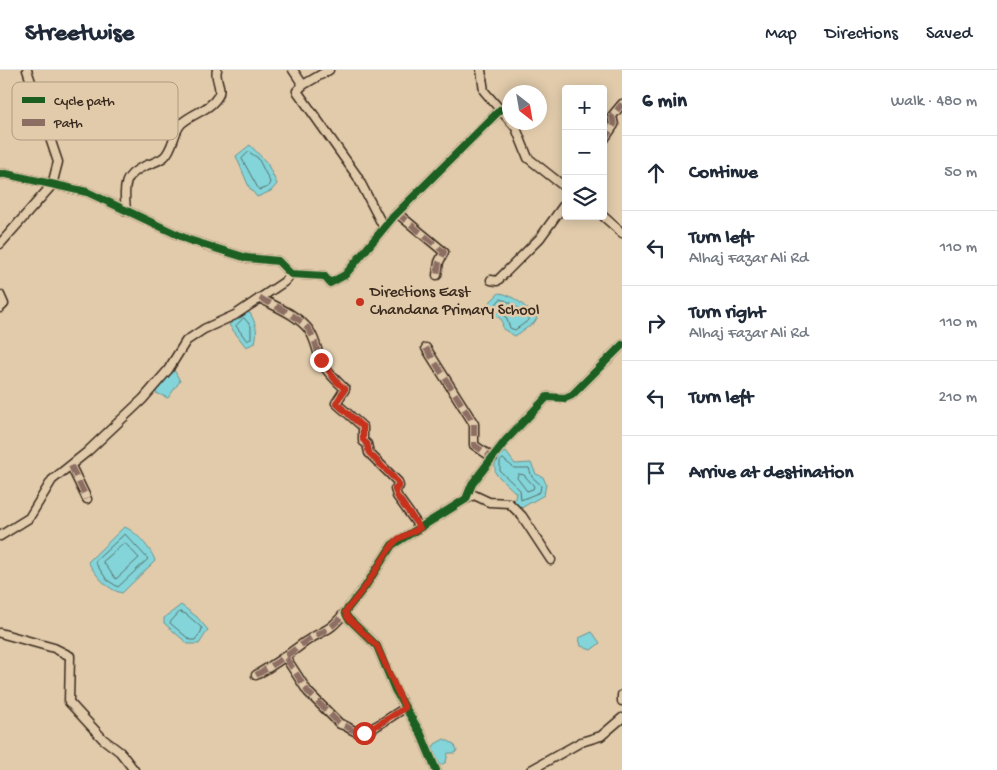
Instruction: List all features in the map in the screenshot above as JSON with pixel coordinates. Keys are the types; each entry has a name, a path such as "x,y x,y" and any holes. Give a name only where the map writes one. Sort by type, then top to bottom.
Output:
{"street":[{"path":"27,70 31,82"},
{"path":"178,129 180,124 208,107 217,98 220,85 216,74 217,70"},
{"path":"293,70 303,85"},
{"path":"329,70 303,85 297,91 357,176 384,228"},
{"path":"481,70 484,91 502,112"},
{"path":"607,136 614,126 612,116 622,104"},
{"path":"0,174 87,192 189,240 247,258 278,261 291,274 324,276 330,283 345,275 397,213 500,110"},
{"path":"517,130 528,158 562,185"},
{"path":"0,244 52,185 58,162 51,140"},
{"path":"126,211 124,196 127,177 132,172 164,156 174,140"},
{"path":"491,280 497,281 540,238 562,208"},
{"path":"397,213 444,252 439,262 437,276"},
{"path":"607,220 622,233"},
{"path":"0,536 28,518 52,480 71,466 144,399 168,370 186,341 204,329 235,316 284,282 291,274"},
{"path":"0,295 4,304 0,308"},
{"path":"260,298 298,320 308,329 317,345 319,356 336,381 345,389 336,403 363,427 363,440 367,444 369,453 398,482 399,486 395,489 397,496 420,528"},
{"path":"466,499 472,484 516,427 547,397 565,398 572,395 622,345"},
{"path":"426,348 450,383 474,424 474,445 493,458"},
{"path":"71,466 87,499"},
{"path":"256,675 286,658 306,641 328,631 365,587 392,545 398,539 420,528 474,495 489,502 509,503 522,516 551,560"},
{"path":"345,612 348,618 377,646 405,708 421,734 436,770"},
{"path":"0,633 54,648 70,656 69,702 103,738 120,752 134,770"},
{"path":"286,658 308,692 340,724 346,725 354,732 364,733 405,708"},
{"path":"622,695 622,701"},
{"path":"531,770 549,766 581,742 601,736 622,718"}],"water":[{"path":"250,145 267,163 277,184 271,191 257,197 249,187 236,156"},
{"path":"499,293 515,299 524,306 537,318 534,323 515,336 503,329 502,320 487,309 488,304"},
{"path":"244,312 250,313 256,331 255,343 246,347 229,325"},
{"path":"173,368 180,381 168,398 156,393 156,390"},
{"path":"506,452 515,464 531,463 536,474 543,477 546,484 544,495 521,508 514,503 516,493 496,474 496,460"},
{"path":"124,527 133,532 142,541 151,552 155,561 122,593 106,585 88,562"},
{"path":"181,605 197,617 208,630 199,644 188,644 164,623 164,618"},
{"path":"592,632 600,643 591,650 581,646 579,638"},
{"path":"444,739 454,744 457,750 455,753 448,753 446,762 441,765 436,760 432,749 435,744"}],"marked path":[{"path":"607,135 614,125 612,116 622,104"},
{"path":"397,213 444,252 439,262 437,275"},
{"path":"260,298 293,316 309,330 323,365 345,389 336,403 363,427 363,441 367,444 369,453 398,482 399,486 395,489 397,496 420,528"},
{"path":"426,348 474,424 474,445 493,458"},
{"path":"71,466 87,499"},
{"path":"256,675 330,627 345,612"},
{"path":"286,658 308,692 340,724 353,730 358,732 368,730 405,708"}],"cycle path":[{"path":"0,174 87,192 189,240 247,258 278,261 291,274 324,276 330,283 345,275 393,217 500,110"},
{"path":"436,770 421,734 395,690 377,646 348,618 345,612 365,587 392,545 466,499 472,484 506,440 547,397 565,398 572,395 622,345"}],"place":[{"name":"Directions East Chandana Primary School","path":"360,302"}],"route":[{"path":"321,360 336,381 345,389 336,403 363,427 363,440 367,444 369,453 398,482 399,486 395,489 397,496 420,528 398,539 392,545 365,587 349,604 345,612 348,618 377,646 388,675 405,708 364,733"}]}
